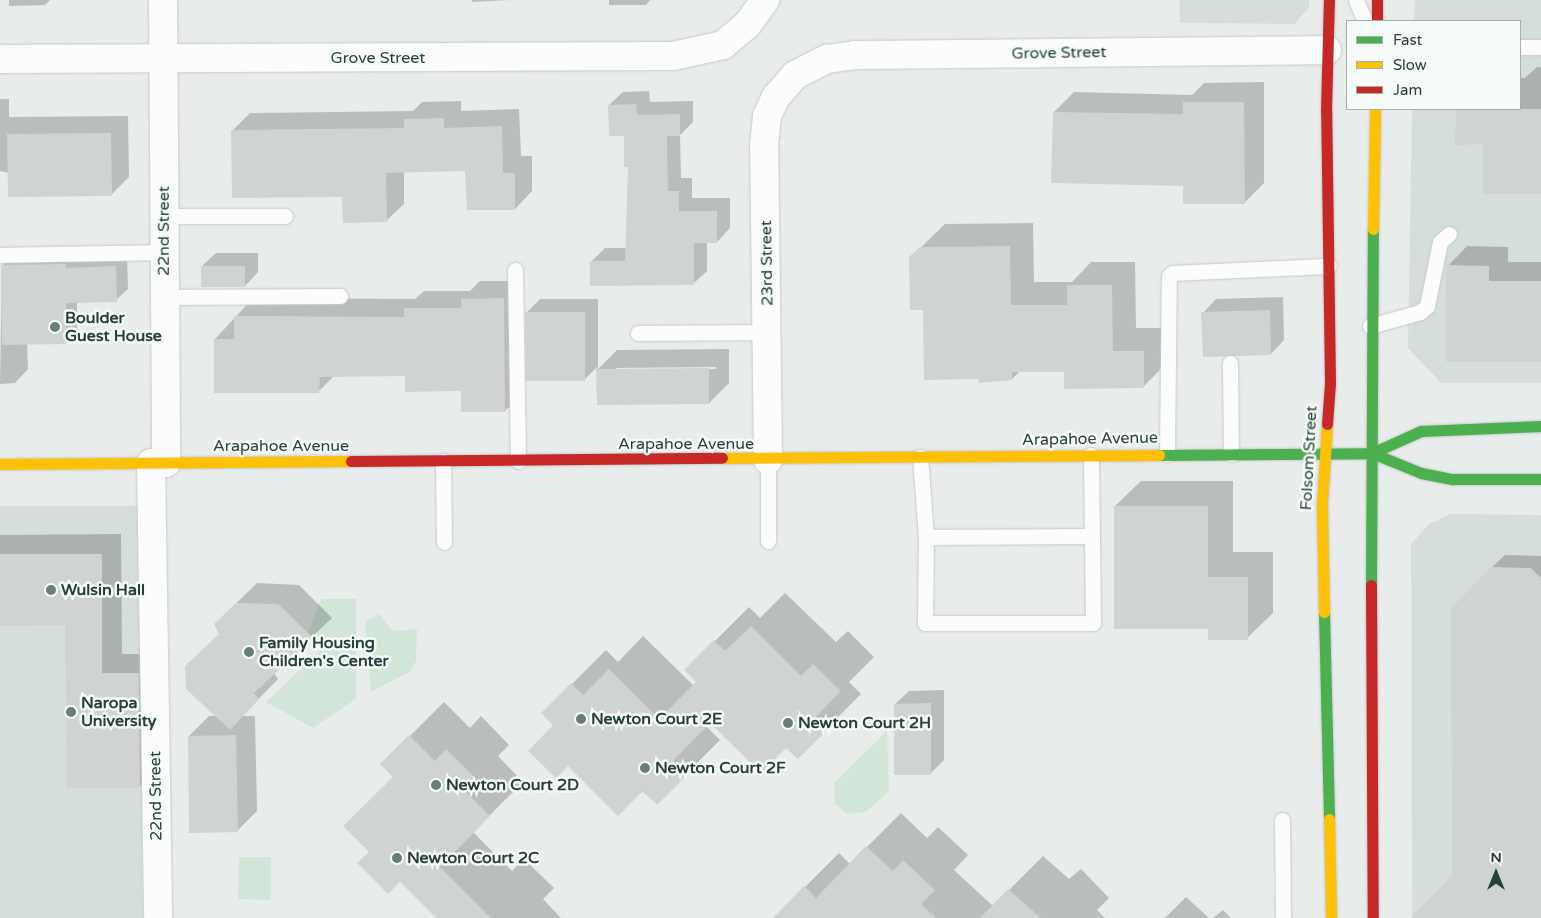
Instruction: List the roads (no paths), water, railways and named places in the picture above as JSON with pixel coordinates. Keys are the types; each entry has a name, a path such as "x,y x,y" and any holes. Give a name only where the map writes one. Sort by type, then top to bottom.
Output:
{"main road":[{"name":"Folsom Street","path":"1329,0 1327,50 1330,383 1322,504 1331,918"},
{"path":"1377,0 1377,20"},
{"path":"1374,918 1370,326 1375,110"},
{"name":"Arapahoe Avenue","path":"1372,453 1422,431 1541,426"},
{"name":"Arapahoe Avenue","path":"0,464 768,460 1372,453 1422,473 1453,479 1541,479"}],"street":[{"name":"22nd Street","path":"158,918 159,463 164,297 163,0"},
{"name":"Grove Street","path":"0,59 163,57 646,58 714,50 747,25 765,0"},
{"name":"Grove Street","path":"794,75 827,59 855,55 1327,50"},
{"name":"23rd Street","path":"768,460 766,124 776,97 794,75"}],"lane":[{"path":"1356,0 1365,20"},
{"path":"1521,47 1541,47"},
{"path":"164,216 285,216"},
{"path":"1370,326 1420,312 1427,306 1440,242 1449,234"},
{"path":"0,255 164,252"},
{"path":"1167,454 1168,280 1173,273 1330,266"},
{"path":"515,270 518,461"},
{"path":"164,297 340,296"},
{"path":"638,333 768,332"},
{"path":"1230,363 1231,454"},
{"path":"920,457 926,537 924,623 1044,623 1093,622 1091,456"},
{"path":"768,460 768,542"},
{"path":"443,461 444,542"},
{"path":"926,537 1092,536"},
{"path":"1282,820 1283,918"}],"place":[{"name":"Boulder Guest House","path":"55,327"},
{"name":"Wulsin Hall","path":"51,590"},
{"name":"Family Housing Children's Center","path":"249,652"},
{"name":"Naropa University","path":"71,712"},
{"name":"Newton Court 2E","path":"581,719"},
{"name":"Newton Court 2H","path":"788,723"},
{"name":"Newton Court 2F","path":"645,768"},
{"name":"Newton Court 2D","path":"436,785"},
{"name":"Newton Court 2C","path":"397,858"}]}
